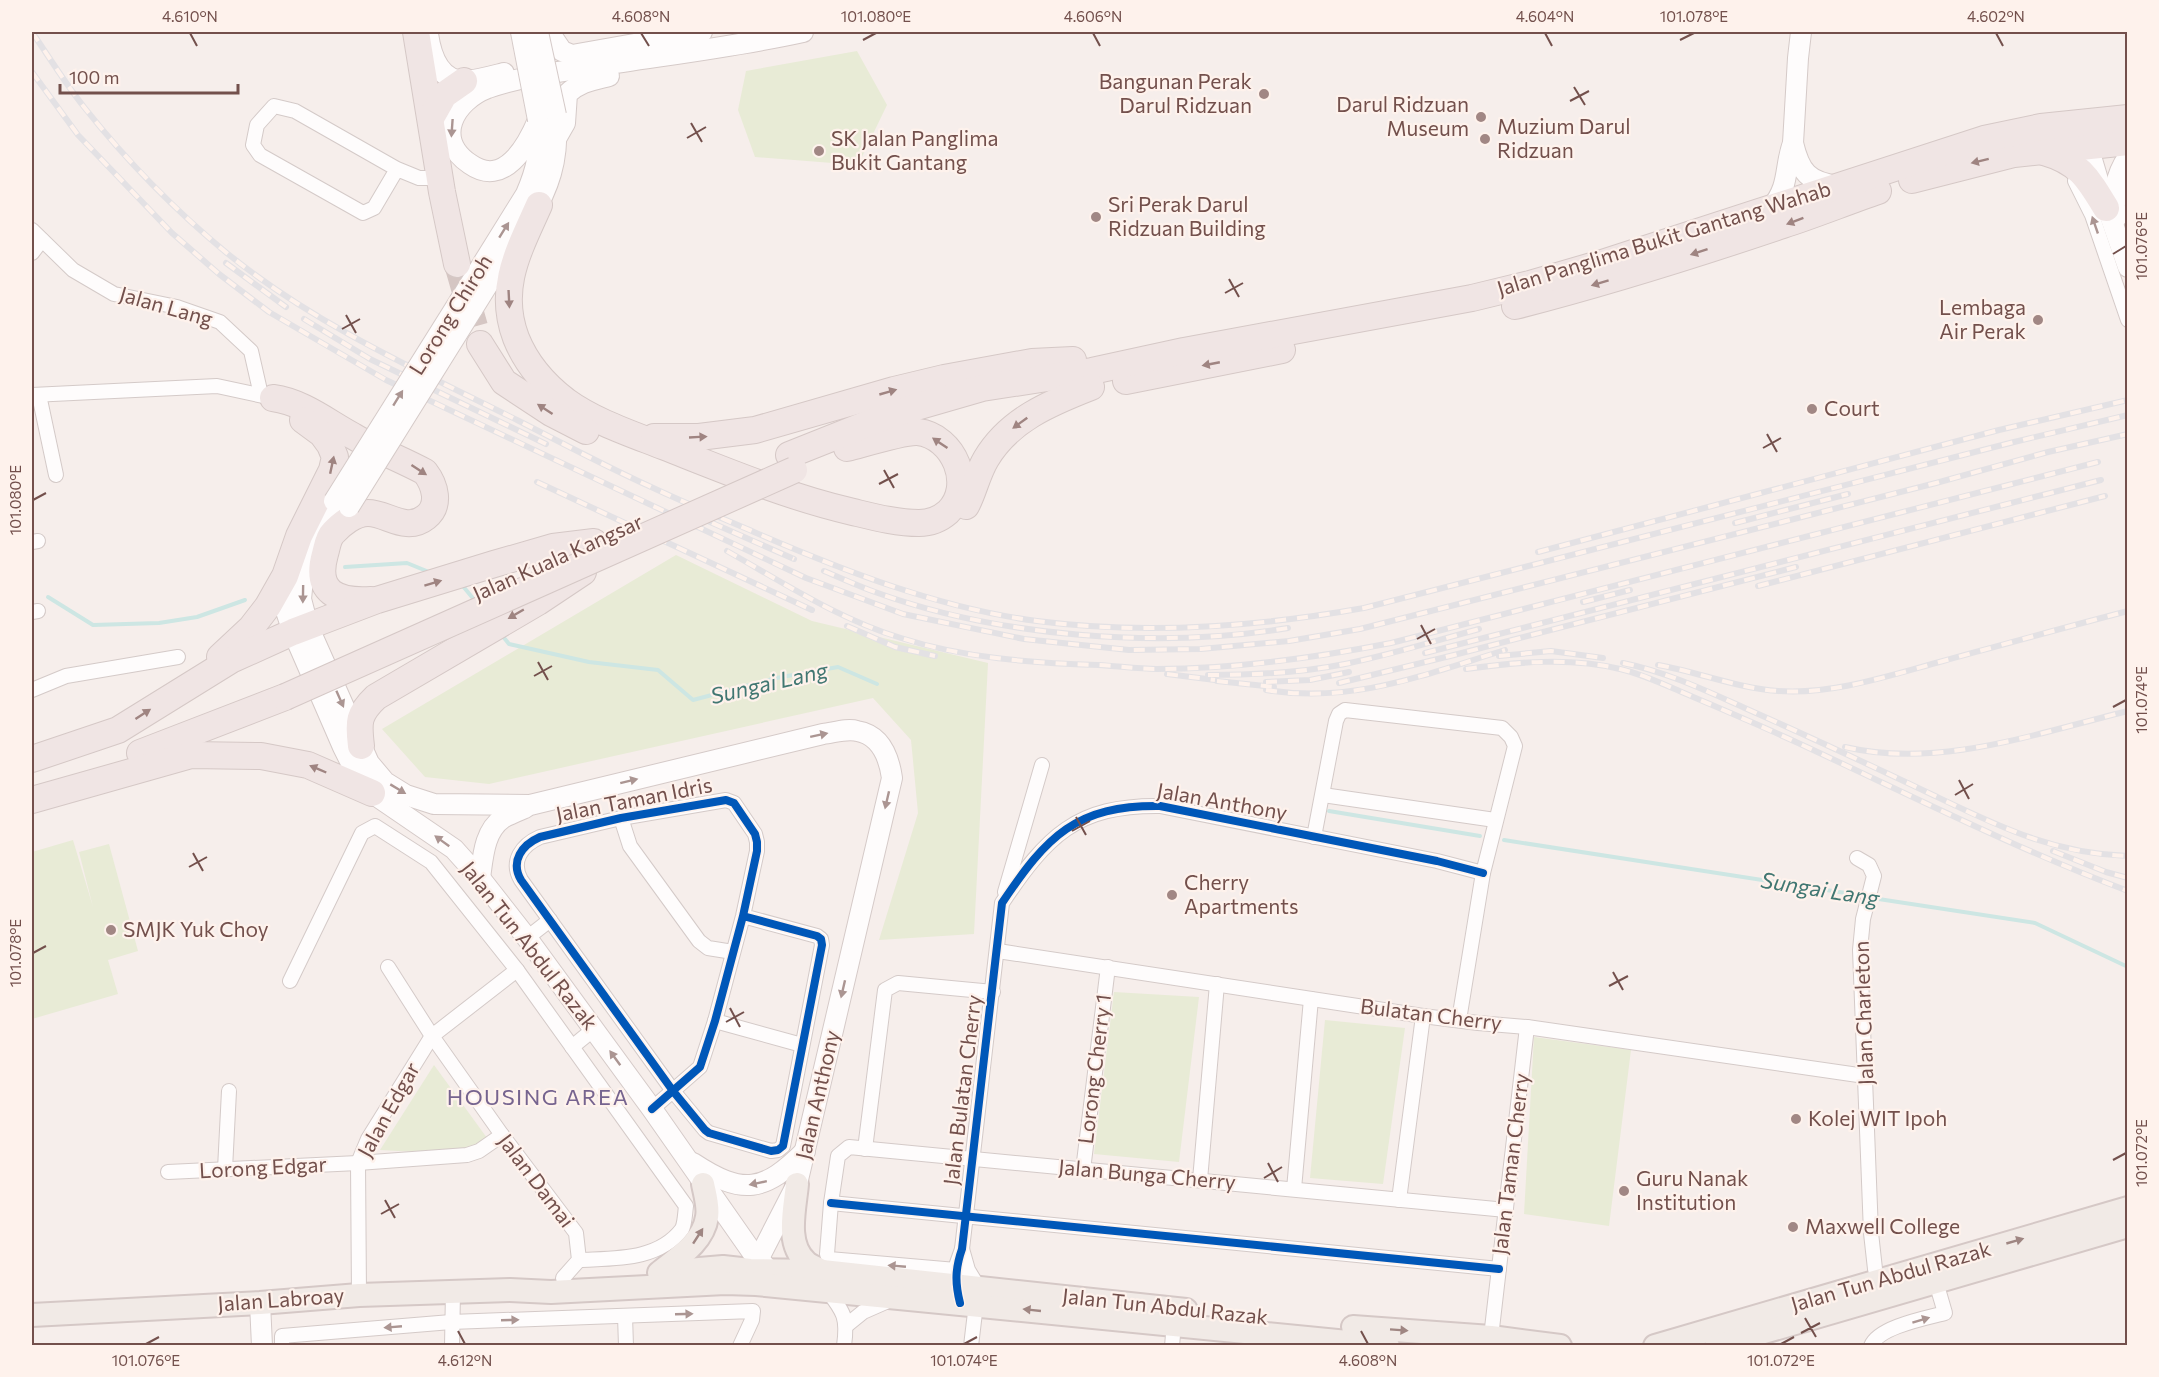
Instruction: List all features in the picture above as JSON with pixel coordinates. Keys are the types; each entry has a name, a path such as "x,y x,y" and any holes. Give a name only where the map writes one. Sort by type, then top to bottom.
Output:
{"highway":[{"path":"416,32 457,264"},
{"path":"431,118 444,95 464,81"},
{"name":"Jalan Panglima Bukit Gantang Wahab","path":"1091,379 1184,351 1502,291 1602,263 1957,147 2010,132 2127,118"},
{"path":"2088,146 2091,140 2102,133 2127,128"},
{"name":"Jalan Panglima Bukit Gantang Wahab","path":"1091,379 1506,308 1628,274 1770,230 1880,190 1938,172 1996,157 2127,142"},
{"path":"2038,151 2058,156 2081,171 2117,203"},
{"path":"539,205 512,269 508,290 510,313 516,338 528,362 546,384 568,402 594,417 640,437 809,502 883,519 920,523 931,522 953,507 959,494 961,480 958,464 949,449 934,438 918,432 847,448"},
{"path":"480,344 504,382 551,413 586,431 692,475 824,520 912,536 929,535 955,522 968,504 976,480 999,441 1016,424 1091,379"},
{"path":"640,437 699,437 755,430 894,390 944,378 1032,362 1184,351"},
{"name":"Jalan Kuala Kangsar","path":"792,463 847,448 896,429 984,404 1091,379"},
{"name":"Jalan Kuala Kangsar","path":"32,770 120,743 282,682 606,545 792,463 892,414 972,391 1091,379"},
{"path":"267,396 286,400 325,419 352,436 424,472 432,482 436,493 431,511 426,517 409,523 399,523 370,513 359,515 330,535 322,564 325,585 340,598 352,601 377,600"},
{"path":"192,684 251,628 268,606 285,576 299,536 332,470 335,457 322,434 267,396"},
{"path":"32,759 118,730 231,660 301,629 377,600 553,547 606,545"},
{"path":"361,746 358,726 363,709 375,697 538,602 606,545"},
{"name":"Jalan Kuala Kangsar","path":"32,787 156,748 274,701 606,545"},
{"path":"32,800 191,755 261,756 308,765 372,793"}],"main road":[{"path":"427,32 431,53 440,69 450,77 464,81 558,62 803,32"},
{"path":"521,32 547,117 557,137"},
{"path":"538,32 547,117 523,150 511,162 498,169 483,170 468,163 459,155 451,136 452,122 459,109 474,96 489,88 556,71 748,37"},
{"path":"549,32 562,51 572,55 702,32"},
{"path":"1773,207 1783,191 1788,156 1793,143 1801,32"},
{"path":"557,137 564,123 567,94 573,87 586,81 682,62 748,37"},
{"name":"Lorong Chiroh","path":"342,504 467,304 526,194 538,163 547,117"},
{"name":"Lorong Chiroh","path":"467,304 539,205 551,176 557,137"},
{"path":"1793,143 1800,166 1806,174 1823,184 1839,186"},
{"path":"2088,146 2117,203 2127,267"},
{"path":"2123,243 2114,204 2119,176 2127,157"},
{"path":"285,576 342,504"},
{"name":"Jalan Tun Abdul Razak","path":"301,629 303,579 330,535 342,504"},
{"name":"Jalan Tun Abdul Razak","path":"285,576 284,605 301,629 342,747 356,773 372,793 454,849 480,878 527,938 689,1160 760,1267"},
{"path":"301,629 369,763 385,782 406,795 434,804 530,805"},
{"name":"Jalan Anthony","path":"530,805 823,734 856,730 881,744 889,760 892,778 797,1184 760,1267"},
{"path":"480,878 484,850 489,835 502,818 530,805"},
{"path":"689,1160 728,1183 757,1184 785,1171 805,1151"},
{"path":"659,1273 690,1248 703,1230 708,1216 704,1184"},
{"path":"797,1184 793,1220 795,1243 807,1263 825,1281"},
{"name":"Jalan Tun Abdul Razak","path":"1716,1346 1738,1342 1881,1289 2127,1208"},
{"name":"Jalan Tun Abdul Razak","path":"1657,1345 1773,1311 1881,1289 1936,1282 2127,1226"},
{"name":"Jalan Tun Abdul Razak","path":"530,1290 549,1281 563,1278 723,1267 760,1267 902,1297 965,1290 1173,1335 1388,1346"},
{"path":"725,1283 760,1267"},
{"name":"Jalan Tun Abdul Razak","path":"530,1290 551,1292 725,1283 825,1281 1093,1300 1358,1327 1491,1337 1560,1346"},
{"name":"Jalan Labroay","path":"32,1315 260,1303 359,1295 530,1290"},
{"path":"1093,1300 1109,1305 1162,1312 1173,1335"},
{"path":"260,1303 262,1346"},
{"path":"1738,1342 1738,1335 1744,1328 1773,1311"},
{"path":"1173,1335 1177,1318 1186,1315 1216,1313"},
{"path":"1657,1345 1676,1343 1718,1332 1735,1335 1738,1342"}],"street":[{"path":"397,169 374,208 363,213 260,154 253,145 257,125 274,106 295,111 397,169 419,178 441,178"},
{"path":"2038,151 2066,171 2081,189 2127,320"},
{"path":"2117,203 2119,176"},
{"name":"Jalan Lang","path":"32,230 73,270 114,294 177,307 220,322 251,351 267,396"},
{"path":"32,253 42,240"},
{"path":"56,475 35,395 217,386 267,396"},
{"path":"32,690 66,676 178,657"},
{"path":"1314,837 1336,721 1339,714 1345,710 1502,728 1511,737 1515,746 1483,873 1459,1020"},
{"path":"998,951 1002,903 1042,765"},
{"path":"1323,795 1495,820"},
{"name":"Jalan Taman Idris","path":"652,1109 673,1091 700,1067 715,1021 743,916 757,842 734,803 726,800 621,818 540,837 520,852 516,863 518,874 673,1091"},
{"name":"Jalan Anthony","path":"1002,903 1033,860 1053,838 1090,816 1110,809 1132,806 1160,806 1437,861 1483,873"},
{"path":"621,818 630,846 699,941 708,948 733,952"},
{"path":"290,981 362,833 375,826 431,862 517,970 686,1206 683,1227 667,1243 650,1252 630,1257 579,1260 563,1278"},
{"name":"Jalan Charleton","path":"1857,858 1869,865 1874,876 1863,919 1860,950 1871,1233 1881,1289"},
{"path":"673,1091 709,1133 771,1151 783,1146 821,939 818,936 743,916"},
{"path":"527,938 550,920"},
{"name":"Bulatan Cherry","path":"998,951 1423,1016 1527,1027 1865,1076"},
{"name":"Jalan Bulatan Cherry","path":"971,1346 962,1250 998,951"},
{"name":"Jalan Damai","path":"388,967 432,1036 502,1136 576,1233 579,1260"},
{"name":"Lorong Cherry 1","path":"1083,1170 1108,967"},
{"name":"Jalan Edgar","path":"359,1295 358,1163 368,1139 432,1036 517,970"},
{"path":"865,1149 885,990 898,983 993,992"},
{"path":"1200,1180 1217,984"},
{"path":"1294,1189 1311,999"},
{"path":"1399,1200 1423,1016"},
{"path":"715,1021 802,1045"},
{"name":"Jalan Taman Cherry","path":"1491,1337 1527,1027"},
{"path":"572,1047 594,1029"},
{"path":"225,1169 229,1091"},
{"name":"Lorong Edgar","path":"168,1172 358,1163 474,1154 502,1136"},
{"name":"Jalan Bunga Cherry","path":"965,1290 829,1259 827,1254 831,1203 838,1156 849,1147 1506,1210"},
{"path":"831,1203 1499,1269"},
{"path":"962,1250 968,1270 965,1290"},
{"path":"825,1281 847,1325 844,1346"},
{"path":"1871,1346 1874,1339 1886,1331 1945,1312 1936,1282"},
{"path":"452,1346 453,1291"},
{"path":"847,1325 870,1307 902,1297"},
{"path":"282,1346 282,1336 451,1322 753,1311 752,1320 740,1346"},
{"path":"625,1316 626,1346"}],"green space":[{"path":"857,51 887,105 858,165 755,157 738,110 746,71"},
{"path":"676,555 812,621 988,663 974,934 879,940 918,813 911,740 873,698 489,784 425,777 382,729"},
{"path":"73,840 93,907 79,852 109,844 138,951 108,960 118,994 32,1019 32,852"},
{"path":"1114,992 1199,997 1179,1162 1094,1154"},
{"path":"1325,1020 1405,1028 1383,1184 1310,1178"},
{"path":"1534,1037 1631,1050 1609,1226 1524,1214"},
{"path":"434,1065 495,1149 472,1155 380,1150"}],"waterway":[{"name":"Sungai Lang","path":"345,567 407,563 429,572"},
{"name":"Sungai Lang","path":"462,585 476,602"},
{"name":"Sungai Lang","path":"48,597 93,625 159,623 197,617 245,600"},
{"name":"Sungai Lang","path":"501,634 509,644 589,662 658,670 693,700 776,678 838,667 877,684"},
{"name":"Sungai Lang","path":"1329,811 1480,836"},
{"name":"Sungai Lang","path":"1504,840 1865,896"},
{"name":"Sungai Lang","path":"1872,898 2035,923 2128,967"}],"tunnel":[{"path":"457,264 480,344"}],"railway":[{"path":"32,32 70,89 100,127 171,203 209,238 262,280 332,325 406,365 600,462 701,509 857,574 928,597 1000,615 1078,625 1160,628 1283,620 1364,608 2128,415"},
{"path":"32,72 78,135 172,233 219,274 269,312 386,380 806,578 903,614 1024,639 1129,650 1201,649 1289,641 1360,629 1936,483 2048,452 2128,434"},
{"path":"226,263 286,307"},
{"path":"304,319 370,359 546,444"},
{"path":"1538,552 1999,430 2128,400"},
{"path":"727,551 833,611 878,630 925,645 974,655 1048,663 1150,669 1216,667 1304,658 1391,643 2098,462"},
{"path":"1425,653 2101,480"},
{"path":"537,482 812,610"},
{"path":"1735,523 1848,494"},
{"path":"1758,586 2105,496"},
{"path":"692,514 794,559"},
{"path":"1339,683 1796,567"},
{"path":"824,571 869,590 923,607 973,620 1026,629 1079,635 1186,638 1288,628"},
{"path":"1583,602 1630,590"},
{"path":"1658,665 1763,689 1820,690 1882,678 2128,611"},
{"path":"847,626 895,647 935,656"},
{"path":"1208,675 1311,670 1379,656 1479,629"},
{"path":"1266,690 1298,693 1358,690 1387,685 1505,650"},
{"path":"1499,656 1551,651 1603,658"},
{"path":"1466,669 1504,664 1562,662 1601,665 1636,674 1782,736 2002,838 2128,891"},
{"path":"1623,663 1655,671 1702,689 2004,828 2075,850 2128,856"},
{"path":"1266,682 1310,680 1349,672"},
{"path":"1167,674 1215,680"},
{"path":"1217,681 1274,687"},
{"path":"1845,747 1880,753 1916,754 1952,751 1988,746 2128,711"},
{"path":"2053,851 2106,872 2128,878"}],"cycle path":[{"path":"652,1109 700,1067 715,1021 743,916 757,851 755,834 734,803 726,800 621,818 540,837 528,844 517,860 521,880 673,1091 705,1130 771,1151 783,1146 822,945 821,939 817,936 743,916"},
{"path":"960,1303 957,1270 962,1249 1002,903 1034,859 1066,829 1106,811 1160,806 1437,861 1483,873"},
{"path":"831,1203 1499,1269"}],"place":[{"name":"Bangunan Perak Darul Ridzuan","path":"1264,94"},
{"name":"Darul Ridzuan Museum","path":"1481,117"},
{"name":"Muzium Darul Ridzuan","path":"1485,139"},
{"name":"SK Jalan Panglima Bukit Gantang","path":"819,151"},
{"name":"Sri Perak Darul Ridzuan Building","path":"1096,217"},
{"name":"Lembaga Air Perak","path":"2038,320"},
{"name":"Court","path":"1812,409"},
{"name":"Cherry Apartments","path":"1172,895"},
{"name":"SMJK Yuk Choy","path":"111,930"},
{"name":"Kolej WIT Ipoh","path":"1796,1119"},
{"name":"Guru Nanak Institution","path":"1624,1191"},
{"name":"Maxwell College","path":"1793,1227"}],"district":[{"name":"HOUSING AREA","path":"538,1097"}]}
